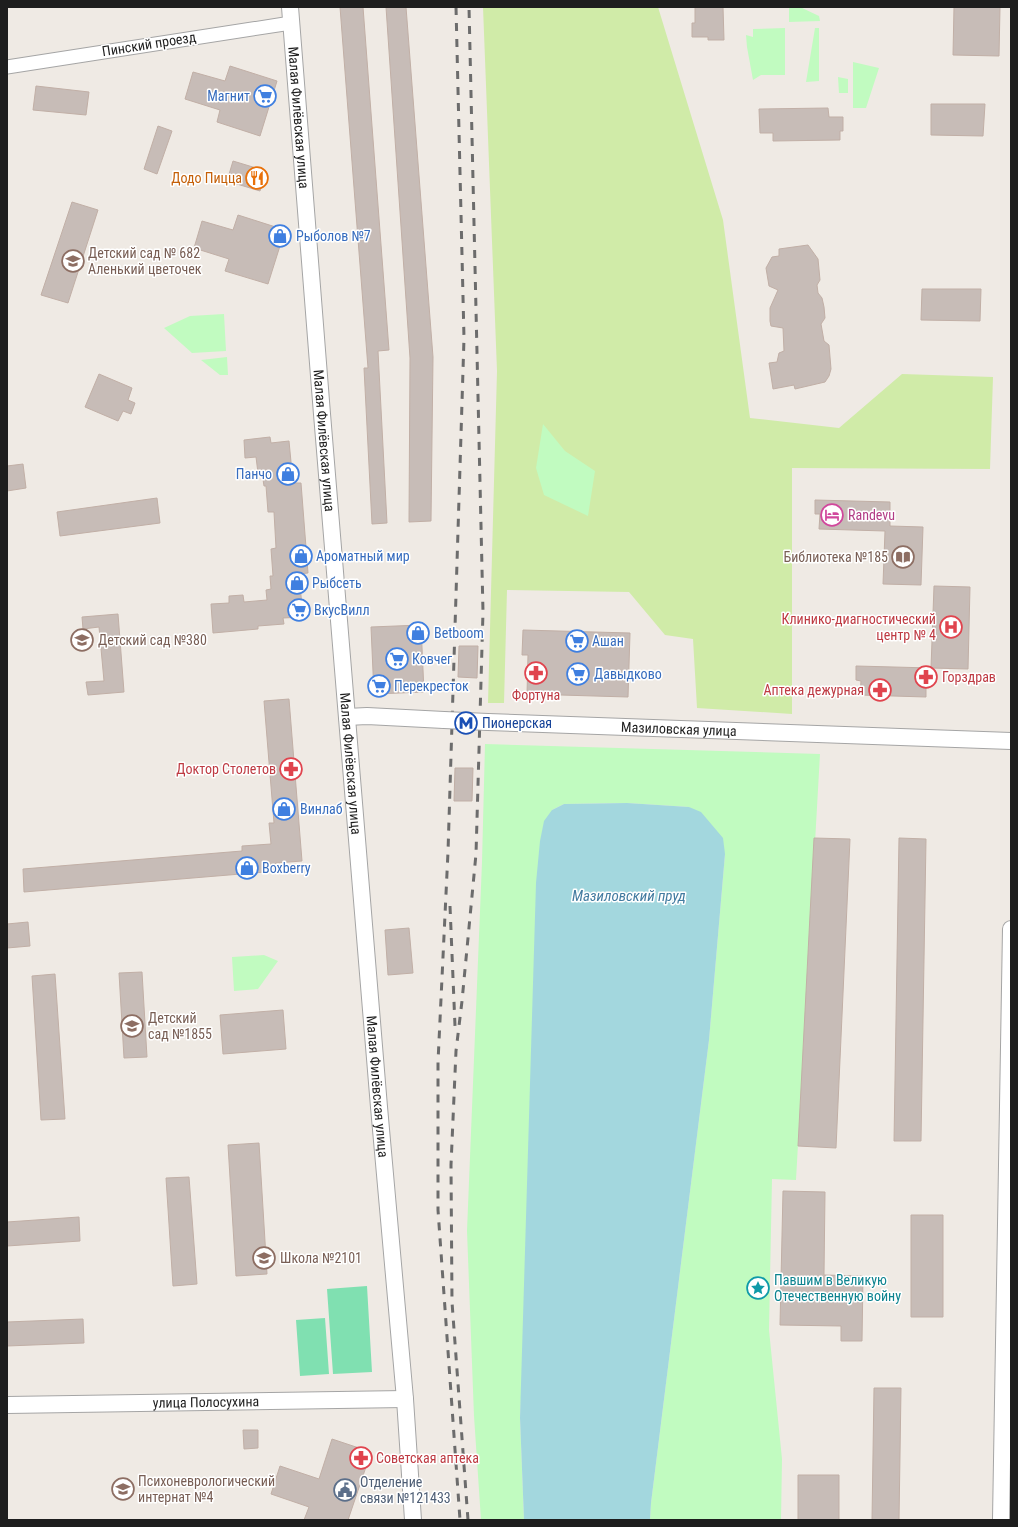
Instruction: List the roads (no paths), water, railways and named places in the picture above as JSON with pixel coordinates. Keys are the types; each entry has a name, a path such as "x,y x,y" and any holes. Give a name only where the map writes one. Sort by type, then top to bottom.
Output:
{"street":[{"name":"Пинский проезд","path":"7,67 291,15"},
{"name":"Малая Филёвская улица","path":"291,15 322,422 378,1100 405,1399 413,1520"},
{"name":"Мазиловская улица","path":"347,716 1011,741"},
{"path":"1001,1520 1011,929"},
{"name":"улица Полосухина","path":"7,1405 405,1399"}],"water":[{"name":"Мазиловский пруд","path":"627,803 689,807 701,812 723,838 725,854 709,1040 650,1520 524,1520 520,1418 536,883 540,841 544,821 552,810 564,804"}],"railway":[{"path":"456,7 464,338 448,852 438,1062 438,1210 460,1520"},
{"path":"468,1520 452,1302 451,1165 456,1051 476,854 483,612 469,7"},
{"path":"450,906 455,1026"}],"place":[{"name":"Магнит","path":"265,96"},
{"name":"Додо Пицца","path":"257,178"},
{"name":"Рыболов №7","path":"280,236"},
{"name":"Детский сад № 682 Аленький цветочек","path":"73,261"},
{"name":"Панчо","path":"288,474"},
{"name":"Randevu","path":"832,515"},
{"name":"Ароматный мир","path":"301,556"},
{"name":"Библиотека №185","path":"903,557"},
{"name":"Рыбсеть","path":"297,583"},
{"name":"ВкусВилл","path":"299,610"},
{"name":"Клинико-диагностический центр № 4","path":"951,627"},
{"name":"Betboom","path":"418,633"},
{"name":"Детский сад №380","path":"82,640"},
{"name":"Ашан","path":"577,641"},
{"name":"Ковчег","path":"397,659"},
{"name":"Фортуна","path":"536,673"},
{"name":"Давыдково","path":"578,674"},
{"name":"Горздрав","path":"926,677"},
{"name":"Перекресток","path":"379,686"},
{"name":"Аптека дежурная","path":"880,690"},
{"name":"Пионерская","path":"466,723"},
{"name":"Доктор Столетов","path":"291,769"},
{"name":"Винлаб","path":"284,809"},
{"name":"Boxberry","path":"247,868"},
{"name":"Детский сад №1855","path":"132,1026"},
{"name":"Школа №2101","path":"264,1258"},
{"name":"Павшим в Великую Отечественную войну","path":"758,1288"},
{"name":"Советская аптека","path":"361,1458"},
{"name":"Психоневрологический интернат №4","path":"123,1489"},
{"name":"Отделение связи №121433","path":"345,1490"}]}
